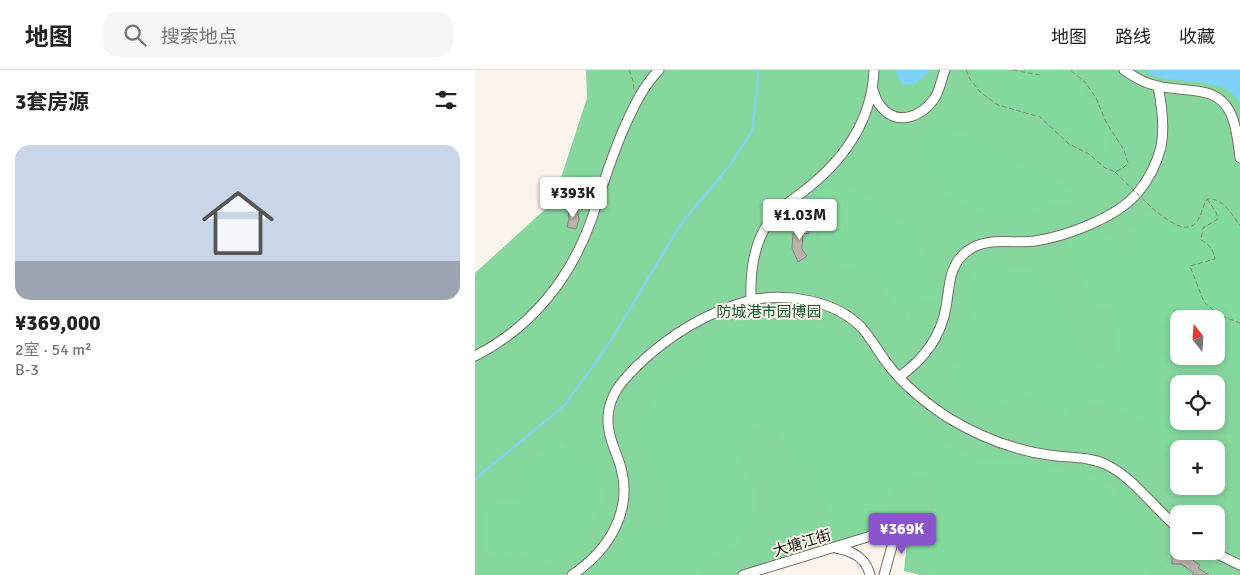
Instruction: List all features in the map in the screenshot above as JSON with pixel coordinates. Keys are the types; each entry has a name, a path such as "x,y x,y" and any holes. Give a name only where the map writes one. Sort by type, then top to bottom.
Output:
{"street":[{"path":"475,356 491,348 529,319 562,280 585,234 610,162 635,105 659,70"},
{"path":"751,300 752,268 761,236 782,208 815,182 845,152 862,124 869,106 873,90 874,70"},
{"path":"873,90 879,105 892,116 906,119 923,112 935,97 945,70"},
{"path":"1124,70 1136,78 1158,86 1211,93 1223,101 1231,113 1236,130 1240,158"},
{"path":"899,377 921,360 937,335 947,307 950,278 953,269 967,251 978,245 993,242 1022,242 1074,232 1109,214 1139,192 1152,170 1161,146 1162,116 1158,86"},
{"path":"572,575 585,566 605,544 619,520 623,495 621,471 608,429 610,402 616,390 625,378 650,354 678,332 707,316 763,297 794,298 835,308 853,320 862,329 890,367 929,405 959,424 1007,445 1036,453 1090,459 1105,464 1125,478 1170,521"},
{"name":"大塘江街","path":"743,575 897,528 884,575"},
{"path":"833,548 849,550 861,558 871,575"},
{"path":"1225,558 1240,565"}],"path":[{"path":"629,70 633,80 635,105"},
{"path":"966,70 980,92 997,104 1040,118 1069,144 1089,154 1105,168 1115,172 1152,208 1170,222 1182,228 1193,225 1207,200 1213,198 1219,201 1240,225"},
{"path":"1013,70 1040,75"},
{"path":"1069,70 1085,82 1096,98 1106,122 1124,150 1128,163 1115,172"},
{"path":"1207,200 1219,219 1203,228 1201,240 1210,245 1214,252 1215,260 1190,266 1204,302 1219,316 1240,322"}],"green space":[{"name":"防城港市园博园","path":"586,70 1240,70 1240,575 920,575 904,571 909,523 736,575 475,575 475,273 553,202 587,98"},
{"path":"978,70 1064,70 1085,89 1109,132 1111,151 1105,163 1090,147 1041,114 995,102 997,83 979,76"},
{"path":"944,126 966,134 1064,183 1078,196 1067,205 1053,205 1023,218 1003,215 987,217 969,205 952,200 928,180 916,162 916,142 925,130"},
{"path":"833,184 839,195 846,184 860,193 872,195 895,217 917,227 926,248 929,278 938,297 935,301 920,301 910,309 913,337 905,317 865,273 852,268 824,264 823,243 815,228 813,199"},
{"path":"1220,203 1235,221 1240,231 1240,376 1215,365 1225,365 1225,310 1170,310 1170,360 1158,370 1170,397 1170,430 1208,430 1213,440 1170,440 1170,454 1143,422 1116,409 1079,401 1059,427 1050,410 1028,394 1001,408 970,407 945,370 960,361 957,316 972,324 966,292 970,273 978,265 999,264 1035,271 1061,299 1087,356 1102,366 1112,358 1115,340 1111,310 1092,305 1083,291 1077,270 1063,255 1068,238 1097,231 1112,239 1132,260 1134,245 1129,228 1141,225 1139,216 1148,210 1169,225 1183,230 1202,221 1208,204"},
{"path":"755,313 821,322 854,350 937,436 973,457 1019,461 1097,475 1116,490 1160,537 1150,575 939,575 924,572 916,551 926,543 935,501 930,480 914,475 892,493 885,529 858,538 844,531 828,515 819,489 796,465 780,438 763,424 736,441 744,466 757,485 757,518 741,542 715,556 699,575 589,575 619,549 629,532 638,528 663,526 660,485 640,447 640,417 665,384 697,355 708,338"},
{"path":"557,438 601,474 607,497 591,528 577,548 568,556 558,561 544,563 516,551 499,561 482,551 481,516 486,503 536,495 517,471"}],"water":[{"path":"894,70 931,70 915,84 903,85"},
{"path":"1144,70 1240,70 1240,105 1234,96 1225,89 1215,85 1164,79 1153,76"}],"building":[{"path":"577,208 579,220 576,229 567,227 569,219 568,210"},
{"path":"797,224 809,225 809,234 803,233 802,249 807,256 798,262 792,248 793,233 796,233"},
{"path":"1172,560 1193,560 1200,565 1198,568 1209,575 1192,575 1194,573 1181,564 1172,564"}],"waterway":[{"path":"475,479 565,405 608,345 681,224 730,165 752,131 758,70"}]}
